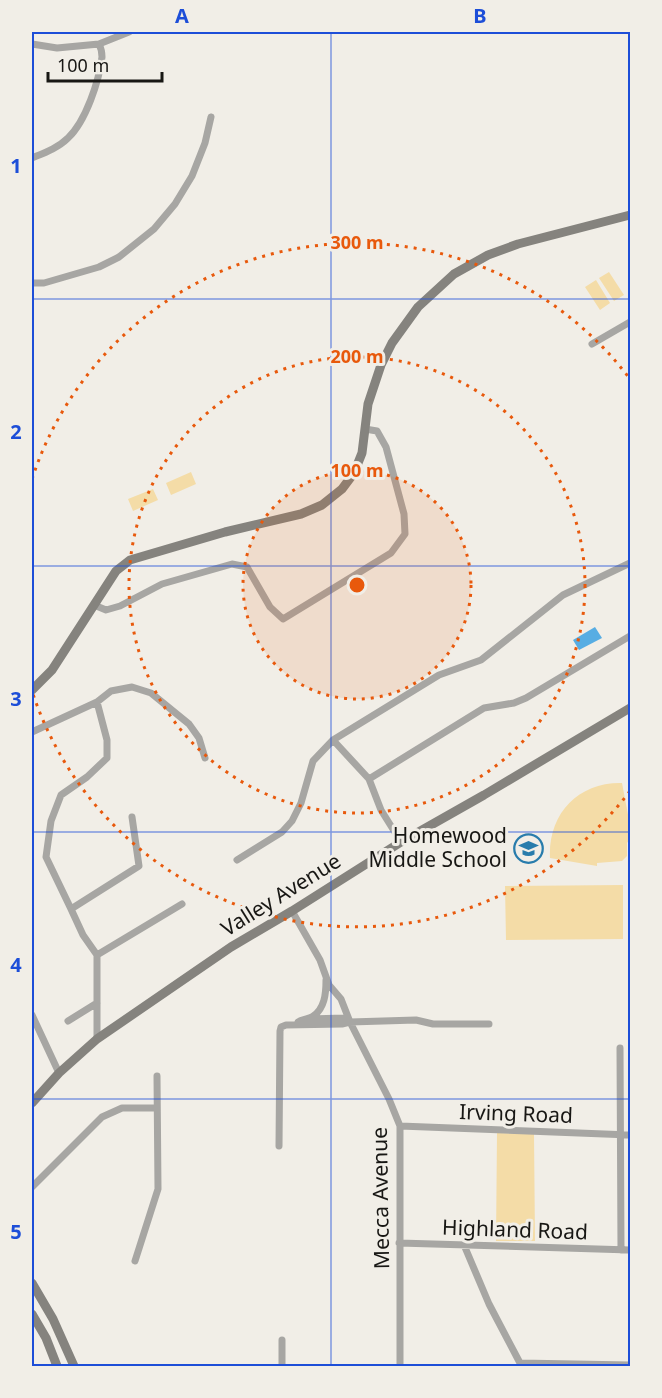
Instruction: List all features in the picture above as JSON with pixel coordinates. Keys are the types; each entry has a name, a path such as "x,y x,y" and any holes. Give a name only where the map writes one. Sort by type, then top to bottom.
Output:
{"main road":[{"path":"32,690 52,670 116,571 129,560 225,532 301,514 322,505 342,489 354,473 362,453 368,404 381,365 392,342 418,307 454,274 488,255 518,244 630,215"},
{"name":"Valley Avenue","path":"32,1102 59,1073 97,1039 231,947 401,842 630,708"},
{"path":"32,1283 53,1319 74,1366"},
{"path":"32,1314 46,1338 57,1366"}],"street":[{"path":"32,44 57,48 99,44 129,32"},
{"path":"32,158 52,150 69,138 81,121 93,92 102,55 99,44"},
{"path":"32,284 44,283 99,267 119,256 154,229 176,204 192,176 205,143 211,117"},
{"path":"32,291 44,283"},
{"path":"592,344 630,322"},
{"path":"94,605 106,609 120,606 162,584 232,564 247,567 270,607 283,620 391,553 405,534 404,514 386,447 377,431 365,429"},
{"path":"237,860 282,832 292,821 301,803 313,761 333,740 439,675 481,660 563,595 630,563"},
{"path":"369,779 484,708 514,703 526,698 630,636"},
{"path":"32,732 97,702 111,691 132,687 151,693 189,724 200,738 205,758"},
{"path":"97,702 107,740 107,758 87,777 61,795 51,821 46,857 83,935 97,955 97,1039"},
{"path":"333,740 369,779 381,810 401,842"},
{"path":"71,909 139,866 132,817"},
{"path":"97,955 182,904"},
{"name":"Mecca Avenue","path":"292,911 320,960 329,985 341,999 400,1126 400,1366"},
{"path":"299,1022 312,1017 321,1008 325,997 326,977"},
{"path":"68,1021 97,1003"},
{"path":"32,1015 59,1073"},
{"path":"279,1146 280,1031 285,1025 344,1018 350,1022 416,1020 432,1024 489,1024"},
{"path":"620,1048 621,1250"},
{"path":"135,1261 158,1189 157,1076"},
{"path":"32,1187 102,1117 122,1108 157,1108"},
{"name":"Irving Road","path":"400,1126 630,1135"},
{"name":"Highland Road","path":"399,1243 630,1250"},
{"path":"464,1245 489,1304 520,1365 630,1365"},
{"path":"282,1340 282,1366"}],"shaded area":[{"path":"609,272 624,295 614,301 599,278"},
{"path":"596,280 610,303 600,310 585,287"},
{"path":"191,472 196,484 171,495 166,483"},
{"path":"153,489 158,500 133,511 128,499"},
{"path":"622,783 630,825 627,856 622,861 597,863 597,866 550,858 554,828 560,815 569,804 592,788"},
{"path":"623,885 623,939 506,940 505,886"},
{"path":"497,1133 534,1134 535,1241 496,1241"}],"water":[{"path":"595,627 602,638 579,650 573,640"}],"place":[{"name":"Homewood Middle School","path":"528,848"}]}
